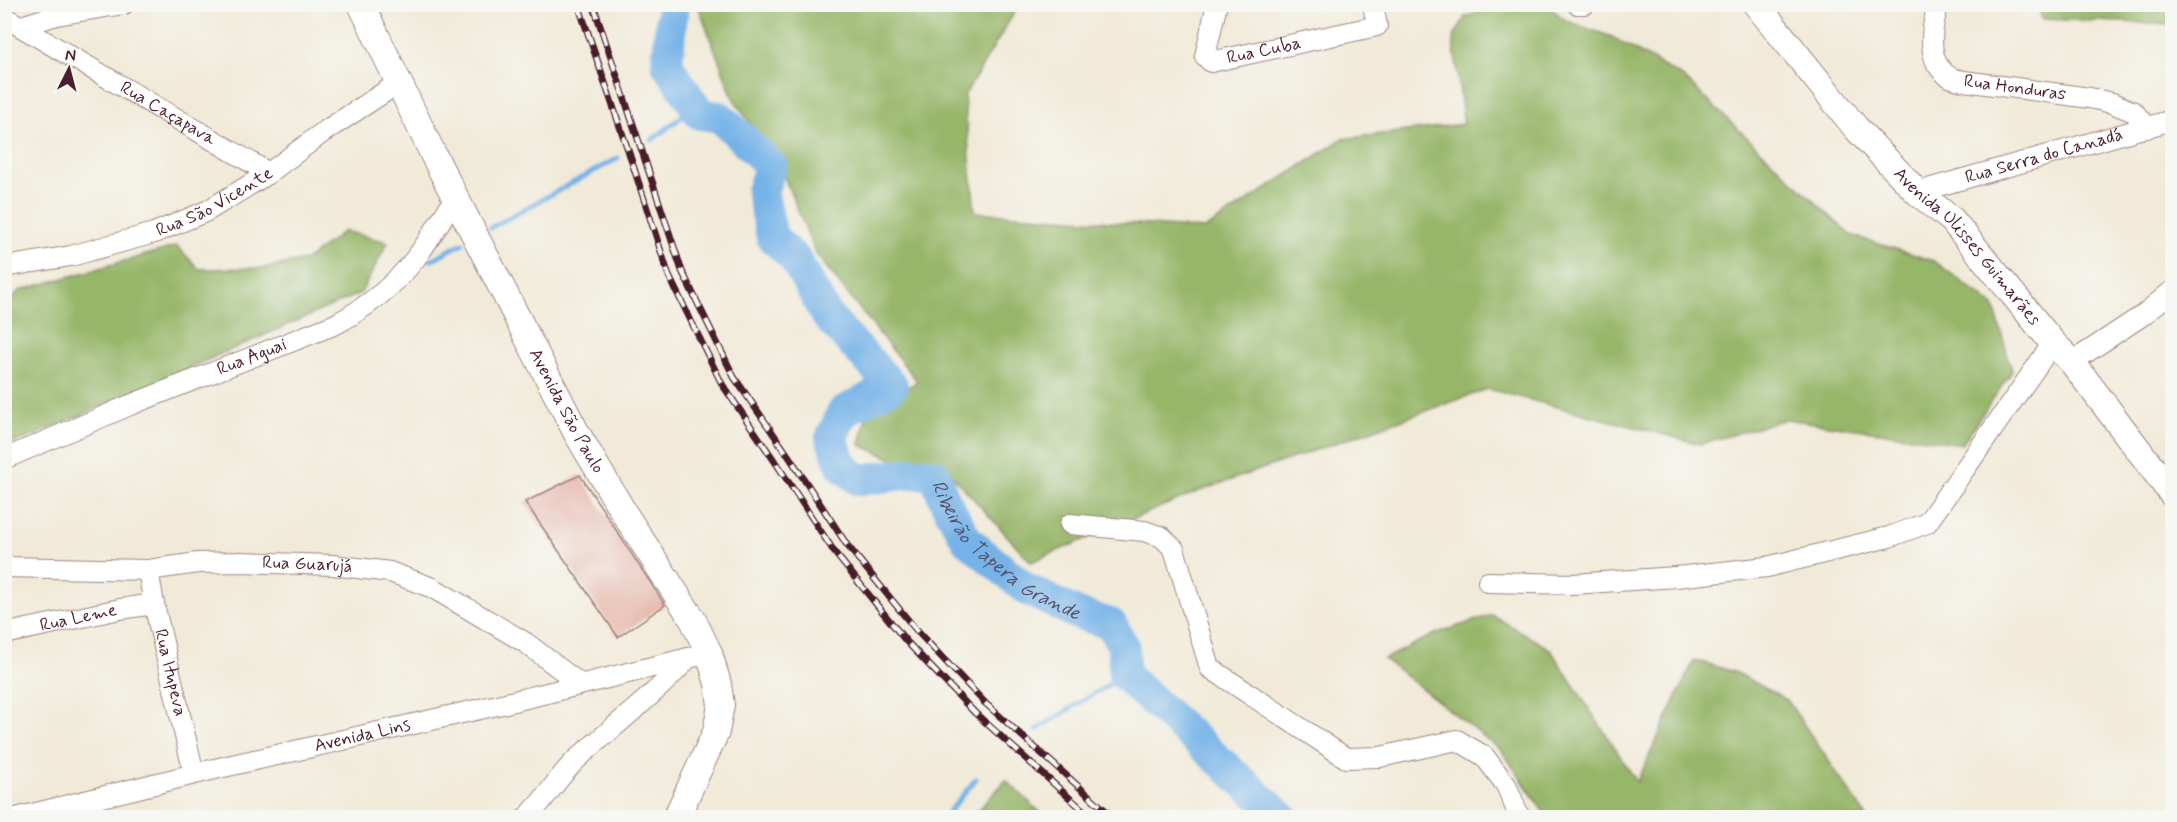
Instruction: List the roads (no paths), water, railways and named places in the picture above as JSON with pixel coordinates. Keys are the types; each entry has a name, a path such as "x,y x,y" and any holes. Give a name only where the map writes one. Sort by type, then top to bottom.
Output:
{"main road":[{"name":"Avenida São Paulo","path":"361,4 434,156 576,432 624,513 693,620 699,655 718,684 721,705 716,732 676,818"},
{"name":"Avenida Ulisses Guimarães","path":"1756,4 1856,128 1917,192 1952,220 2053,343 2072,362 2172,494"}],"street":[{"path":"13,21 124,4"},
{"name":"Rua Cuba","path":"1217,4 1204,57 1211,62 1377,26 1373,4"},
{"path":"1577,4 1585,4"},
{"name":"Rua Honduras","path":"1939,4 1933,21 1934,54 1938,64 1950,77 2112,102 2134,112 2147,128"},
{"name":"Rua Caçapava","path":"13,21 269,173"},
{"name":"Rua São Vicente","path":"4,267 71,256 154,233 207,211 269,173 322,133 400,82"},
{"name":"Rua Serra do Canadá","path":"1917,192 2172,120"},
{"name":"Rua Aguai","path":"4,459 130,405 336,324 356,313 397,279 415,259 456,196"},
{"path":"2072,362 2143,315 2172,291"},
{"path":"1488,582 1584,583 1676,577 1767,567 1889,537 1927,523 2053,343"},
{"path":"1070,524 1144,531 1162,537 1174,549 1210,668 1346,758 1380,757 1457,740 1484,756 1506,785 1520,818"},
{"name":"Rua Guarujá","path":"4,567 148,570 198,563 241,562 333,565 390,572 433,588 526,644 580,684"},
{"name":"Rua Itupeva","path":"148,570 194,774"},
{"name":"Rua Leme","path":"4,634 154,604"},
{"path":"526,818 557,779 699,655"},
{"name":"Avenida Lins","path":"16,818 699,655"}],"waterway":[{"name":"Ribeirão Tapera Grande","path":"673,4 667,64 700,114 720,117 771,166 762,191 772,237 794,258 827,316 892,386 843,412 831,438 842,466 859,480 912,473 934,474 946,503 967,540 1026,589 1078,614 1111,624 1124,648 1124,675 1283,818"},
{"path":"652,140 695,106"},
{"path":"490,228 618,158"},
{"path":"431,260 463,243"},
{"path":"1036,730 1124,675"},
{"path":"944,818 976,779"}],"railway":[{"path":"578,4 669,276 722,384 835,553 906,641 975,713 1092,818"},
{"path":"593,4 682,271 734,377 847,545 917,631 985,703 1114,818"}]}
